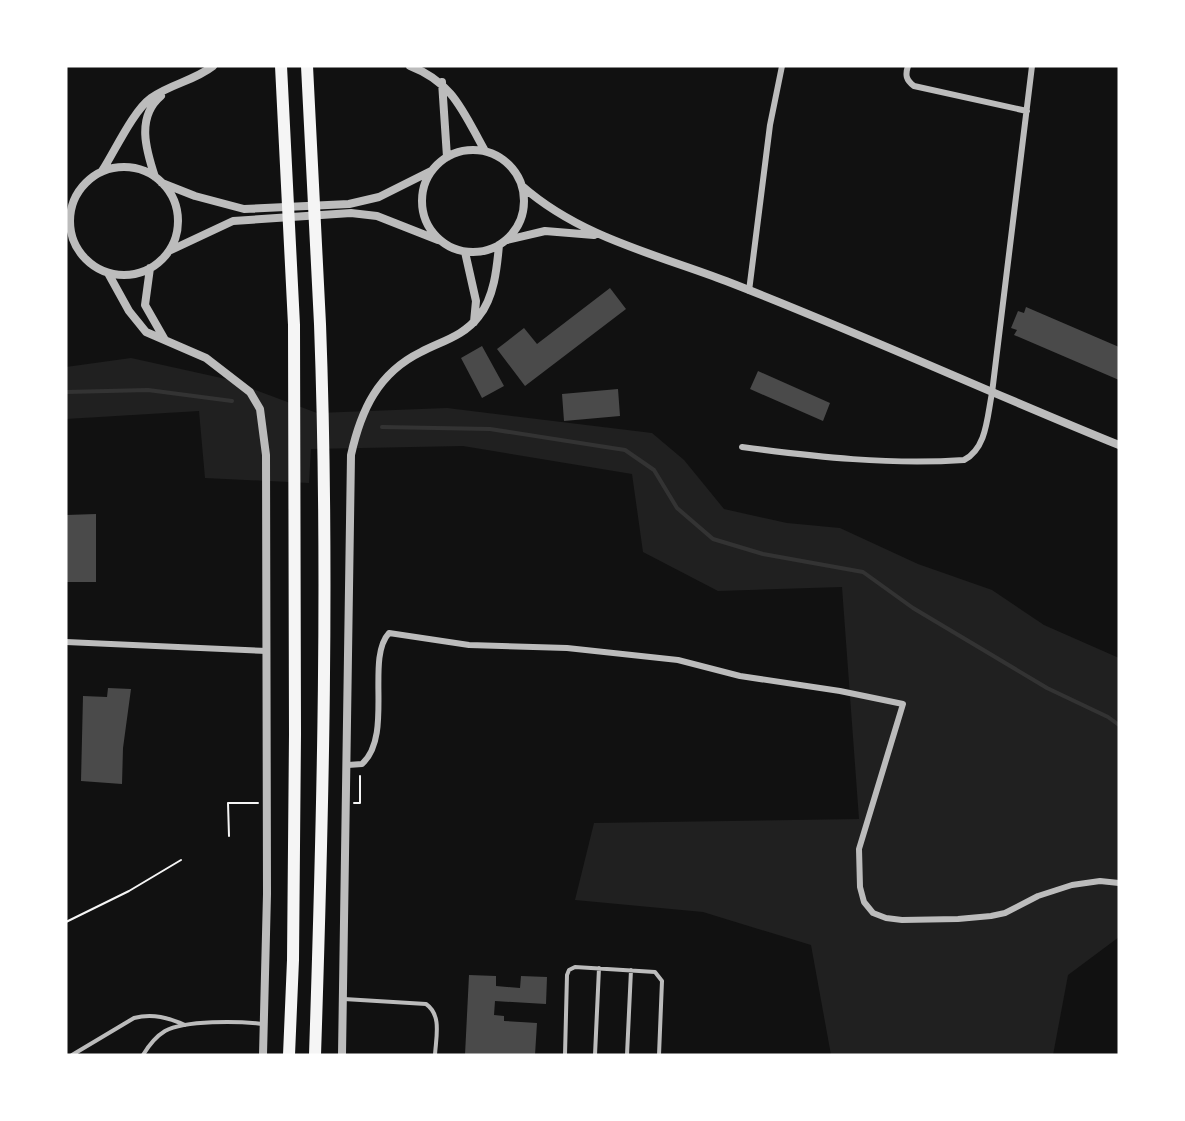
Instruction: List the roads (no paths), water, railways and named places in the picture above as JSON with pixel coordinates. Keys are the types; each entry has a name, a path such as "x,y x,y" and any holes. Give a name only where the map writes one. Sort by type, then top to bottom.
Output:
{"highway":[{"path":"281,66 294,337 294,853 289,1055"},
{"path":"307,66 320,326 324,616 321,884 315,1055"}],"street":[{"path":"102,171 141,107 159,93 199,77 213,66"},
{"path":"410,66 442,82 452,94 485,151"},
{"path":"749,291 770,125 782,66"},
{"path":"908,66 905,74 907,81 914,86 1027,111"},
{"path":"742,447 825,458 885,462 964,460 975,454 982,443 992,393 1032,66"},
{"path":"442,82 447,157"},
{"path":"155,177 148,156 146,123 156,101 168,90"},
{"path":"350,209 432,170 447,157 465,151 485,151 501,158 514,170 522,186 542,203 601,237 749,291 1119,445"},
{"path":"169,251 176,234 177,216 173,198 155,177 138,169 120,167 102,171 90,179 70,203 70,240 94,266 108,273 137,274 150,268 169,251 244,214"},
{"path":"432,170 424,184 422,200 424,215 430,229 441,241"},
{"path":"162,183 244,214 350,209 377,216 465,252 489,250 503,243 545,231 601,237"},
{"path":"342,1055 351,454 366,403 382,381 419,352 451,339 474,322 487,302 503,243 516,229 522,215 522,186"},
{"path":"465,252 476,301 474,322"},
{"path":"150,268 145,305 166,340"},
{"path":"108,273 141,327 153,336 206,358 250,392 260,409 266,455 267,651 263,1055"},
{"path":"348,765 362,764 369,754 379,703 381,648 389,633 452,644 567,648 678,660 740,676 850,693 903,704 860,849 860,887 864,902 873,913 886,918 903,920 958,920 991,916 1005,913 1038,896 1072,885 1100,881 1119,883"},
{"path":"66,642 267,651"}],"lane":[{"path":"565,1055 567,975 569,970 575,967 655,972 662,981 659,1055"},
{"path":"595,1055 599,969"},
{"path":"627,1055 631,970"},
{"path":"344,999 426,1004 436,1016 435,1055"},
{"path":"72,1055 134,1018 144,1015 165,1017 186,1025"},
{"path":"143,1055 152,1041 167,1030 186,1025 246,1022 265,1024"}],"waterway":[{"path":"66,392 148,390 232,401"},
{"path":"382,427 490,429 625,450 654,470 677,508 713,539 763,554 863,572 913,608 1047,688 1108,717 1119,725"}]}
